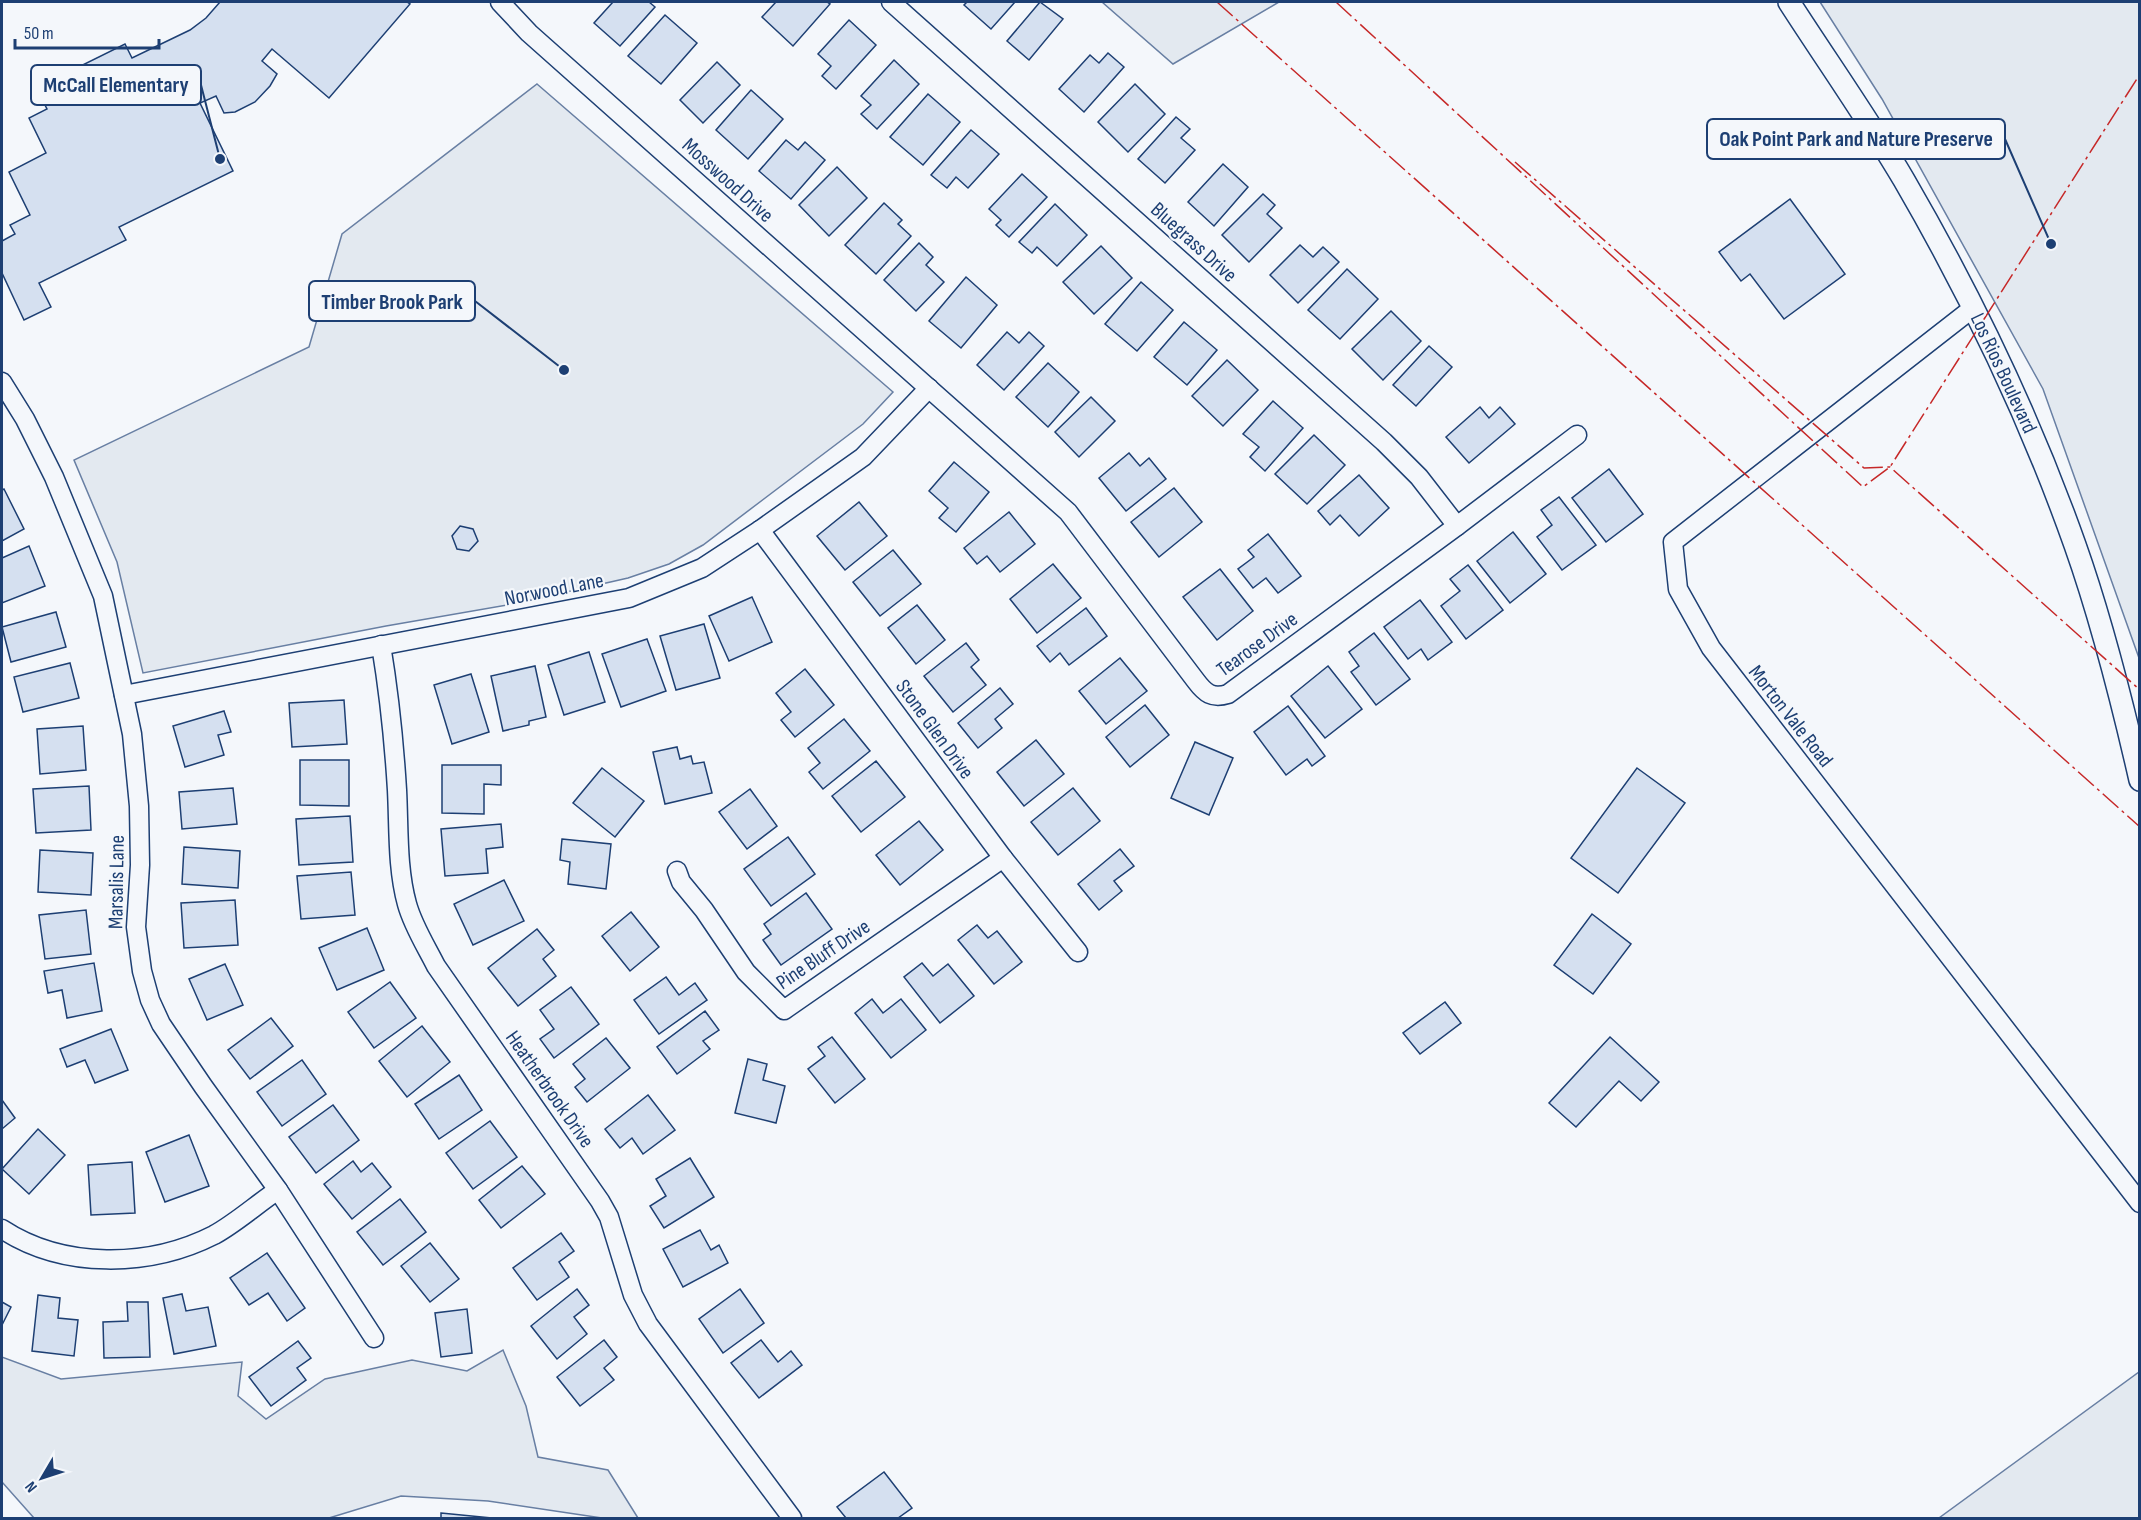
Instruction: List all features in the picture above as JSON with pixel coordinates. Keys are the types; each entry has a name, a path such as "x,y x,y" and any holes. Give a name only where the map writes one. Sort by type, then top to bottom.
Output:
{"street":[{"name":"Mosswood Drive","path":"500,2 529,33 928,388"},
{"name":"Bluegrass Drive","path":"891,2 1383,442 1419,477 1457,526"},
{"name":"Los Rios Boulevard","path":"1789,2 1903,179 1973,308 2012,387 2047,468 2076,547 2124,711 2139,780"},
{"name":"Morton Vale Road","path":"1973,308 1673,542 1678,589 1711,648 2139,1203"},
{"name":"Marsalis Lane","path":"2,382 25,419 54,477 103,596 132,734 139,806 140,865 136,927 142,971 150,1000 161,1024 278,1190 374,1338"},
{"name":"Tearose Drive","path":"928,388 1068,512 1196,681 1206,693 1213,696 1228,694 1577,435"},
{"name":"Norwood Lane","path":"124,695 629,598 702,568 760,530 863,457 928,388"},
{"name":"Stone Glen Drive","path":"760,530 1003,858 1078,952"},
{"name":"Heatherbrook Drive","path":"381,645 389,693 401,874 407,905 420,934 436,966 597,1195 609,1217 633,1295 648,1324 792,1518"},
{"name":"Pine Bluff Drive","path":"677,871 681,882 704,910 746,972 784,1010 1003,858"},
{"path":"2,1229 39,1248 99,1260 161,1254 191,1245 215,1234 278,1190"}],"shaded area":[{"path":"1102,2 1279,2 1173,64"},
{"path":"1820,2 2139,2 2139,658 2043,389 1882,99"},
{"path":"537,84 893,392 863,424 703,545 669,564 628,578 518,603 143,673 117,562 74,460 309,347 342,234"},
{"path":"503,1350 526,1406 538,1457 608,1470 638,1518 602,1518 488,1501 401,1496 329,1518 34,1518 2,1482 2,1357 61,1379 242,1362 238,1396 266,1419 325,1379 412,1360 467,1371"},
{"path":"2139,1372 2139,1518 1939,1518"}],"building":[{"path":"220,2 407,2 410,4 329,98 272,49 262,61 277,74 270,86 255,102 235,112 224,113 216,96 200,103 233,171 119,227 126,240 39,283 51,307 24,320 2,273 2,241 15,234 10,225 30,215 9,172 46,153 29,118 47,109 36,88 125,44 132,58 190,30 206,18"},
{"path":"613,2 649,2 655,7 620,46 594,23"},
{"path":"776,2 827,2 830,4 793,46 762,17"},
{"path":"967,2 1015,2 991,29 964,5"},
{"path":"1040,2 1063,19 1029,60 1007,41"},
{"path":"665,15 697,43 661,84 628,56"},
{"path":"849,20 876,45 836,89 822,76 831,66 818,54"},
{"path":"1108,53 1124,67 1084,112 1059,89 1090,55 1099,63"},
{"path":"894,60 919,84 877,129 861,114 871,105 861,96"},
{"path":"717,62 740,85 703,123 680,100"},
{"path":"1135,84 1165,114 1128,152 1098,122"},
{"path":"751,90 783,119 748,159 716,130"},
{"path":"928,94 960,122 923,165 890,137"},
{"path":"1176,117 1190,129 1181,138 1195,150 1165,183 1138,159"},
{"path":"971,130 999,154 968,188 956,177 947,188 931,175"},
{"path":"786,140 798,150 805,142 825,160 791,199 759,171"},
{"path":"1223,164 1248,187 1214,226 1188,202"},
{"path":"837,167 867,198 829,236 799,205"},
{"path":"1022,174 1047,197 1009,237 996,225 1001,220 989,209"},
{"path":"1263,194 1275,205 1267,214 1282,228 1249,262 1222,235"},
{"path":"1790,199 1845,274 1784,319 1750,274 1741,281 1719,252"},
{"path":"884,203 902,220 898,224 911,236 876,274 845,245"},
{"path":"1055,204 1087,235 1057,266 1037,247 1032,253 1019,242"},
{"path":"919,243 933,257 926,265 944,282 916,311 884,280"},
{"path":"1300,245 1313,257 1323,247 1339,262 1298,303 1270,275"},
{"path":"1101,246 1132,278 1094,314 1063,282"},
{"path":"1347,269 1378,299 1340,339 1308,310"},
{"path":"966,277 997,305 961,348 929,321"},
{"path":"1141,282 1173,310 1137,351 1105,324"},
{"path":"1391,311 1421,341 1383,380 1352,349"},
{"path":"1184,322 1217,350 1187,385 1154,357"},
{"path":"1007,332 1019,343 1029,332 1044,346 1004,390 977,365"},
{"path":"1429,346 1452,367 1416,406 1393,385"},
{"path":"1227,360 1258,390 1223,426 1192,396"},
{"path":"1048,363 1079,392 1048,427 1016,397"},
{"path":"1091,397 1115,421 1079,457 1055,432"},
{"path":"1273,401 1303,428 1265,471 1250,457 1259,447 1243,434"},
{"path":"1480,407 1489,418 1500,407 1515,424 1469,463 1446,437"},
{"path":"1314,435 1345,465 1307,504 1275,474"},
{"path":"1129,453 1140,466 1149,458 1166,479 1126,511 1099,478"},
{"path":"954,462 989,492 956,532 939,518 948,508 929,491"},
{"path":"1609,469 1643,514 1606,542 1572,498"},
{"path":"1359,475 1389,508 1359,536 1340,515 1330,525 1318,511"},
{"path":"1174,488 1202,522 1159,557 1131,522"},
{"path":"4,489 24,529 2,541 2,490"},
{"path":"1559,497 1596,545 1562,570 1537,537 1552,525 1541,510"},
{"path":"859,502 887,536 845,570 817,536"},
{"path":"1009,512 1035,544 1000,572 987,556 977,564 964,548"},
{"path":"460,526 473,529 478,541 469,551 457,549 452,536"},
{"path":"1513,532 1546,574 1510,603 1477,561"},
{"path":"1268,534 1301,576 1278,593 1266,578 1253,588 1238,569 1254,557 1248,550"},
{"path":"29,546 45,586 2,603 2,558"},
{"path":"893,550 921,584 880,616 853,582"},
{"path":"1053,564 1081,598 1037,633 1010,599"},
{"path":"1468,565 1503,610 1466,639 1441,606 1460,591 1450,579"},
{"path":"1220,569 1253,611 1217,640 1183,597"},
{"path":"752,597 772,642 729,661 709,616"},
{"path":"1420,600 1452,642 1428,660 1421,649 1408,659 1384,627"},
{"path":"917,605 945,640 916,664 888,628"},
{"path":"1086,608 1107,636 1069,665 1060,653 1050,662 1037,646"},
{"path":"56,612 66,647 11,662 2,627"},
{"path":"704,624 720,678 676,690 660,636"},
{"path":"1374,633 1410,679 1376,705 1351,672 1359,666 1349,652"},
{"path":"647,639 666,691 621,707 602,654"},
{"path":"966,643 979,660 971,667 986,685 953,712 924,676"},
{"path":"589,652 605,702 564,715 548,665"},
{"path":"1120,658 1147,691 1106,724 1079,691"},
{"path":"70,663 79,698 23,712 14,677"},
{"path":"535,666 546,717 529,721 529,725 503,731 491,676"},
{"path":"1328,666 1362,709 1325,738 1291,696"},
{"path":"805,669 834,705 795,737 781,720 791,712 776,693"},
{"path":"471,674 489,732 452,744 434,685"},
{"path":"1000,688 1013,704 995,719 1002,728 978,748 958,723"},
{"path":"344,700 347,744 292,747 289,703"},
{"path":"1145,705 1169,735 1130,767 1106,737"},
{"path":"1288,706 1325,756 1312,766 1307,759 1286,775 1254,732"},
{"path":"224,711 231,732 218,735 224,755 185,767 173,726"},
{"path":"844,719 870,751 823,789 809,772 820,763 808,748"},
{"path":"83,726 86,770 40,774 37,729"},
{"path":"1036,740 1064,774 1024,806 997,772"},
{"path":"1195,742 1233,758 1209,815 1171,798"},
{"path":"677,747 680,759 691,756 693,764 704,762 712,793 665,804 653,752"},
{"path":"300,760 349,760 349,806 300,805"},
{"path":"876,761 905,797 861,832 832,796"},
{"path":"442,765 501,765 501,785 484,784 484,814 442,813"},
{"path":"602,768 644,801 615,837 573,803"},
{"path":"1637,768 1685,803 1618,893 1571,858"},
{"path":"89,786 91,830 36,833 33,789"},
{"path":"233,788 237,824 182,829 179,792"},
{"path":"1073,788 1100,821 1058,855 1031,822"},
{"path":"750,789 777,826 747,849 719,812"},
{"path":"350,816 353,862 299,865 296,819"},
{"path":"919,821 943,850 900,885 876,855"},
{"path":"501,824 503,847 486,849 488,873 445,876 441,829"},
{"path":"788,837 815,874 771,906 744,869"},
{"path":"562,839 611,844 606,889 568,884 570,862 560,860"},
{"path":"184,847 240,851 238,888 182,884"},
{"path":"1120,849 1134,866 1114,881 1122,891 1099,910 1078,884"},
{"path":"40,850 93,853 91,895 38,892"},
{"path":"351,872 355,915 301,919 297,876"},
{"path":"504,880 524,921 473,945 454,904"},
{"path":"806,893 832,929 781,965 763,940 771,934 764,924"},
{"path":"235,900 238,945 184,948 181,903"},
{"path":"86,910 91,954 45,959 39,915"},
{"path":"631,912 659,947 630,971 602,936"},
{"path":"1592,914 1631,944 1593,994 1554,965"},
{"path":"977,925 988,938 997,931 1022,962 994,984 958,940"},
{"path":"367,928 384,970 337,990 319,948"},
{"path":"537,929 554,950 543,959 556,976 518,1006 488,968"},
{"path":"94,963 102,1011 67,1018 62,990 48,993 44,971"},
{"path":"922,963 933,976 948,964 974,996 940,1023 904,977"},
{"path":"225,964 243,1005 207,1020 189,979"},
{"path":"666,977 679,995 695,983 707,1000 659,1034 634,1000"},
{"path":"390,982 416,1018 374,1048 348,1012"},
{"path":"571,987 599,1024 554,1058 540,1039 554,1029 540,1010"},
{"path":"872,999 883,1013 901,999 926,1030 891,1058 855,1013"},
{"path":"1445,1002 1461,1023 1420,1054 1403,1033"},
{"path":"705,1011 719,1030 703,1041 710,1049 677,1074 657,1047"},
{"path":"271,1018 293,1046 250,1079 228,1050"},
{"path":"422,1026 450,1062 407,1097 379,1061"},
{"path":"111,1029 128,1070 95,1083 85,1060 67,1067 60,1049"},
{"path":"832,1037 865,1079 835,1103 808,1069 825,1056 818,1047"},
{"path":"1610,1037 1659,1082 1641,1101 1619,1081 1576,1127 1549,1103"},
{"path":"606,1038 630,1068 587,1102 575,1087 585,1079 573,1064"},
{"path":"748,1059 767,1064 763,1080 785,1086 776,1123 735,1113"},
{"path":"302,1060 326,1094 282,1126 257,1092"},
{"path":"459,1075 482,1110 439,1139 415,1104"},
{"path":"648,1095 675,1130 643,1154 632,1138 620,1148 605,1129"},
{"path":"2,1100 15,1118 2,1129"},
{"path":"333,1105 359,1140 316,1173 289,1137"},
{"path":"490,1121 517,1157 473,1189 446,1153"},
{"path":"38,1129 65,1155 29,1194 2,1169"},
{"path":"189,1135 209,1186 165,1202 146,1152"},
{"path":"690,1158 714,1197 664,1228 650,1206 666,1196 656,1179"},
{"path":"353,1161 361,1172 372,1163 391,1187 352,1219 324,1184"},
{"path":"132,1162 135,1213 91,1215 88,1165"},
{"path":"522,1166 545,1194 501,1228 479,1200"},
{"path":"400,1199 426,1232 383,1265 357,1232"},
{"path":"700,1230 711,1250 719,1245 728,1263 683,1287 663,1249"},
{"path":"561,1233 574,1251 559,1262 569,1277 537,1300 513,1268"},
{"path":"430,1243 459,1279 430,1302 401,1266"},
{"path":"267,1253 305,1308 287,1321 268,1293 249,1305 230,1278"},
{"path":"577,1289 589,1305 574,1317 587,1334 557,1359 531,1326"},
{"path":"740,1289 764,1323 723,1353 699,1319"},
{"path":"182,1294 186,1311 208,1307 216,1346 174,1354 163,1298"},
{"path":"38,1295 60,1298 58,1318 78,1320 74,1356 32,1351"},
{"path":"2,1302 11,1307 2,1325"},
{"path":"127,1302 148,1302 150,1357 104,1358 103,1322 128,1321"},
{"path":"467,1309 472,1353 441,1357 435,1313"},
{"path":"604,1340 617,1357 604,1368 614,1380 580,1406 557,1377"},
{"path":"761,1340 778,1362 791,1351 802,1365 759,1398 731,1363"},
{"path":"298,1341 311,1358 297,1368 306,1380 271,1406 249,1377"},
{"path":"884,1472 912,1508 898,1518 846,1518 837,1507"},
{"path":"441,1513 492,1518 441,1518"}],"power":[{"path":"1217,2 2140,827"},
{"path":"1336,2 1863,487 1890,467 2140,74"},
{"path":"1515,162 1864,468 1890,467 2140,690"}],"place":[{"name":"McCall Elementary","path":"220,159"},
{"name":"Oak Point Park and Nature Preserve","path":"2051,244"},
{"name":"Timber Brook Park","path":"564,370"}]}
